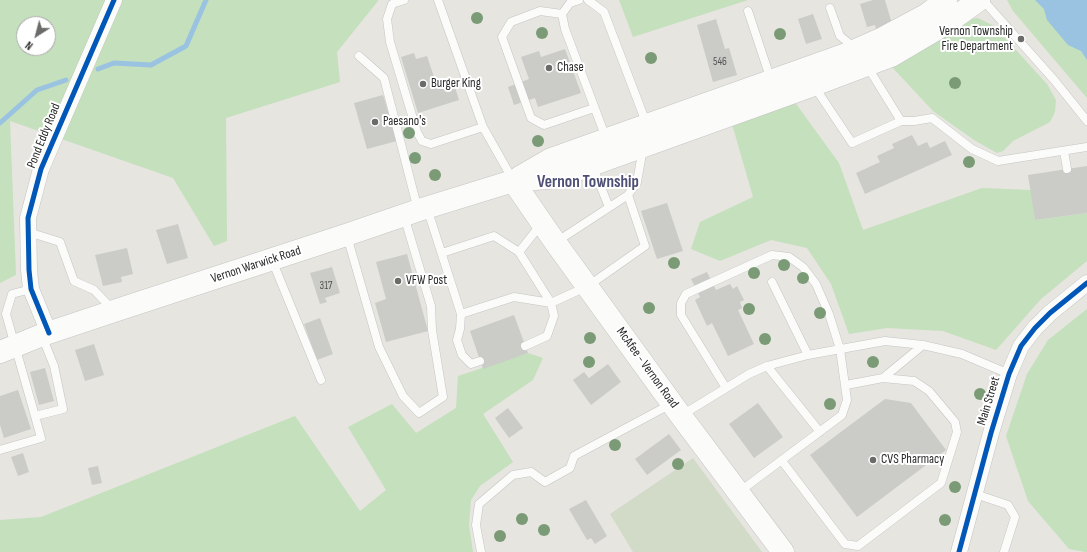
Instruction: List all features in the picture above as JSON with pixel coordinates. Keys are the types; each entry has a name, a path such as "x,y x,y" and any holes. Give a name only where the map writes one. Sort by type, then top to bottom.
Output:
{"main road":[{"path":"514,181 551,159 606,140 645,136 814,85 862,57 883,38 920,18 946,0"},
{"path":"514,181 558,177 592,164 645,136 771,81 862,57 891,56 947,23 978,0"},
{"name":"Vernon Warwick Road","path":"8,349 114,310 417,211 514,181"},
{"name":"McAfee - Vernon Road","path":"514,181 555,242 783,552"}],"street":[{"name":"Pond Eddy Road","path":"46,334 31,289 28,218 41,169 114,0"},
{"name":"Main Street","path":"959,552 991,433 1009,374 1021,346 1035,328 1050,313 1087,283"}],"lane":[{"path":"404,0 392,4 387,19 390,42 417,132 422,141 431,144 483,127"},
{"path":"438,0 483,127 514,181"},
{"path":"579,0 570,3 562,14 565,29 606,140"},
{"path":"555,242 628,195 637,182 645,136 604,12 588,0"},
{"path":"983,0 1055,81 1087,121"},
{"path":"830,8 840,36 862,57 901,121"},
{"path":"562,14 540,11 511,22 502,37 531,118 544,125 594,108"},
{"path":"748,11 771,81"},
{"path":"346,235 379,346 403,396 418,413 443,397 432,330 431,306 417,211 384,78 359,56"},
{"path":"814,85 852,143 901,121 914,121 932,118 972,149 998,161 1087,147"},
{"path":"1064,151 1067,169"},
{"path":"592,164 609,207"},
{"path":"462,314 514,297 551,303 588,286 645,246 628,195"},
{"path":"417,211 442,252 462,314 457,340 462,355 471,364 480,361"},
{"path":"519,252 542,222"},
{"path":"28,232 60,242 74,281 94,290 114,310"},
{"path":"442,252 494,236 519,252 551,303 554,316 547,336 525,346"},
{"path":"726,388 681,315 681,303 686,294 772,255 789,257 803,266 816,284 829,314 840,349 847,400 842,415 739,492"},
{"path":"272,259 321,380"},
{"path":"772,282 808,355"},
{"path":"0,450 41,438 35,416 8,349 6,314 12,294 31,289"},
{"path":"35,416 63,409 46,334"},
{"path":"481,552 476,524 479,504 514,475 531,472 545,482 570,468 574,456 726,388 749,374 767,366 808,355 885,342 923,345 962,354 1009,374"},
{"path":"883,378 923,345"},
{"path":"767,366 820,432"},
{"path":"782,461 845,544 858,546 941,483 957,432 955,422 930,391 914,382 883,378 846,385"},
{"path":"975,494 1008,505 1015,517 1004,552"}],"green space":[{"path":"0,0 378,0 337,52 340,82 226,118 227,241 214,246 173,178 10,121 16,275 0,283"},
{"path":"619,0 748,0 633,37"},
{"path":"1007,0 1087,0 1087,98 1013,11"},
{"path":"978,18 994,26 1047,84 1056,100 1055,112 1050,122 1013,141 1003,151 997,153 974,140 933,111 891,66 966,19"},
{"path":"794,101 839,163 863,230 982,188 1031,190 1035,220 1087,213 1087,261 1041,299 996,350 943,331 887,328 849,334 831,284 807,248 771,240 720,261 691,249 700,222 753,197 732,124"},
{"path":"1087,309 1087,552 1085,552 1069,549 1028,501 1006,436 1027,374 1048,340"},
{"path":"528,353 543,358 533,380 483,414 513,462 480,486 471,500 469,525 473,552 0,552 0,520 41,517 295,416 360,511 386,490 348,427 392,404 416,433 456,408 458,376"},
{"path":"693,458 762,552 633,552 610,514"}],"water":[{"path":"1035,0 1087,0 1087,60 1081,51 1068,45 1047,20 1044,9"}],"building":[{"path":"873,0 885,0 892,24 876,29 875,25 867,27 860,4"},
{"path":"813,14 822,39 806,44 798,19"},
{"path":"716,19 725,49 729,48 737,75 713,82 697,25"},
{"name":"Chase","path":"565,49 581,93 538,107 535,98 514,105 508,87 529,79 521,57 539,51 541,57"},
{"name":"Burger King","path":"414,53 416,59 427,56 437,86 453,81 459,100 418,113 401,57"},
{"name":"Paesano's","path":"383,95 397,141 367,149 354,103"},
{"path":"912,135 918,146 927,142 930,148 945,141 952,155 865,194 856,173 880,162 877,156 894,148 892,144"},
{"path":"1087,166 1087,213 1035,220 1028,175"},
{"path":"667,203 683,251 657,259 641,211"},
{"path":"178,224 188,258 167,264 156,230"},
{"path":"127,248 133,274 121,277 122,282 103,286 95,255"},
{"name":"VFW Post","path":"407,254 428,331 386,342 375,303 386,299 376,262"},
{"path":"332,267 340,293 325,298 327,302 320,304 310,273"},
{"path":"707,272 716,290 730,284 733,289 737,286 744,300 740,302 742,308 738,310 754,344 728,356 712,323 707,326 695,300 700,297 691,279"},
{"path":"514,315 528,353 483,369 470,331"},
{"path":"320,318 333,354 317,360 304,324"},
{"path":"94,344 104,375 85,381 75,350"},
{"path":"608,364 621,382 591,405 573,380 584,372 589,378"},
{"path":"45,368 54,401 39,405 30,372"},
{"path":"18,390 31,429 4,438 0,425 0,396"},
{"name":"CVS Pharmacy","path":"885,399 911,403 946,450 857,517 810,455"},
{"path":"758,403 783,437 754,458 729,424"},
{"path":"508,408 523,428 509,438 495,418"},
{"path":"669,434 681,450 647,475 635,459"},
{"path":"23,453 29,472 18,476 11,457"},
{"path":"98,466 102,483 92,485 88,468"},
{"path":"586,500 607,536 595,544 591,538 587,540 569,509"}],"waterway":[{"path":"98,69 114,63 151,65 186,46 206,0"},
{"path":"0,123 37,90 66,80"}],"cycle path":[{"path":"49,333 31,289 28,218 41,169 114,0"},
{"path":"959,552 991,433 1009,374 1021,346 1035,328 1050,313 1087,283"}],"place":[{"name":"Vernon Township Fire Department","path":"1021,39"},
{"name":"Chase","path":"549,68"},
{"name":"Burger King","path":"423,84"},
{"name":"Paesano's","path":"375,122"},
{"name":"VFW Post","path":"398,281"},
{"name":"CVS Pharmacy","path":"873,460"}],"district":[{"name":"Vernon Township","path":"588,183"}]}
